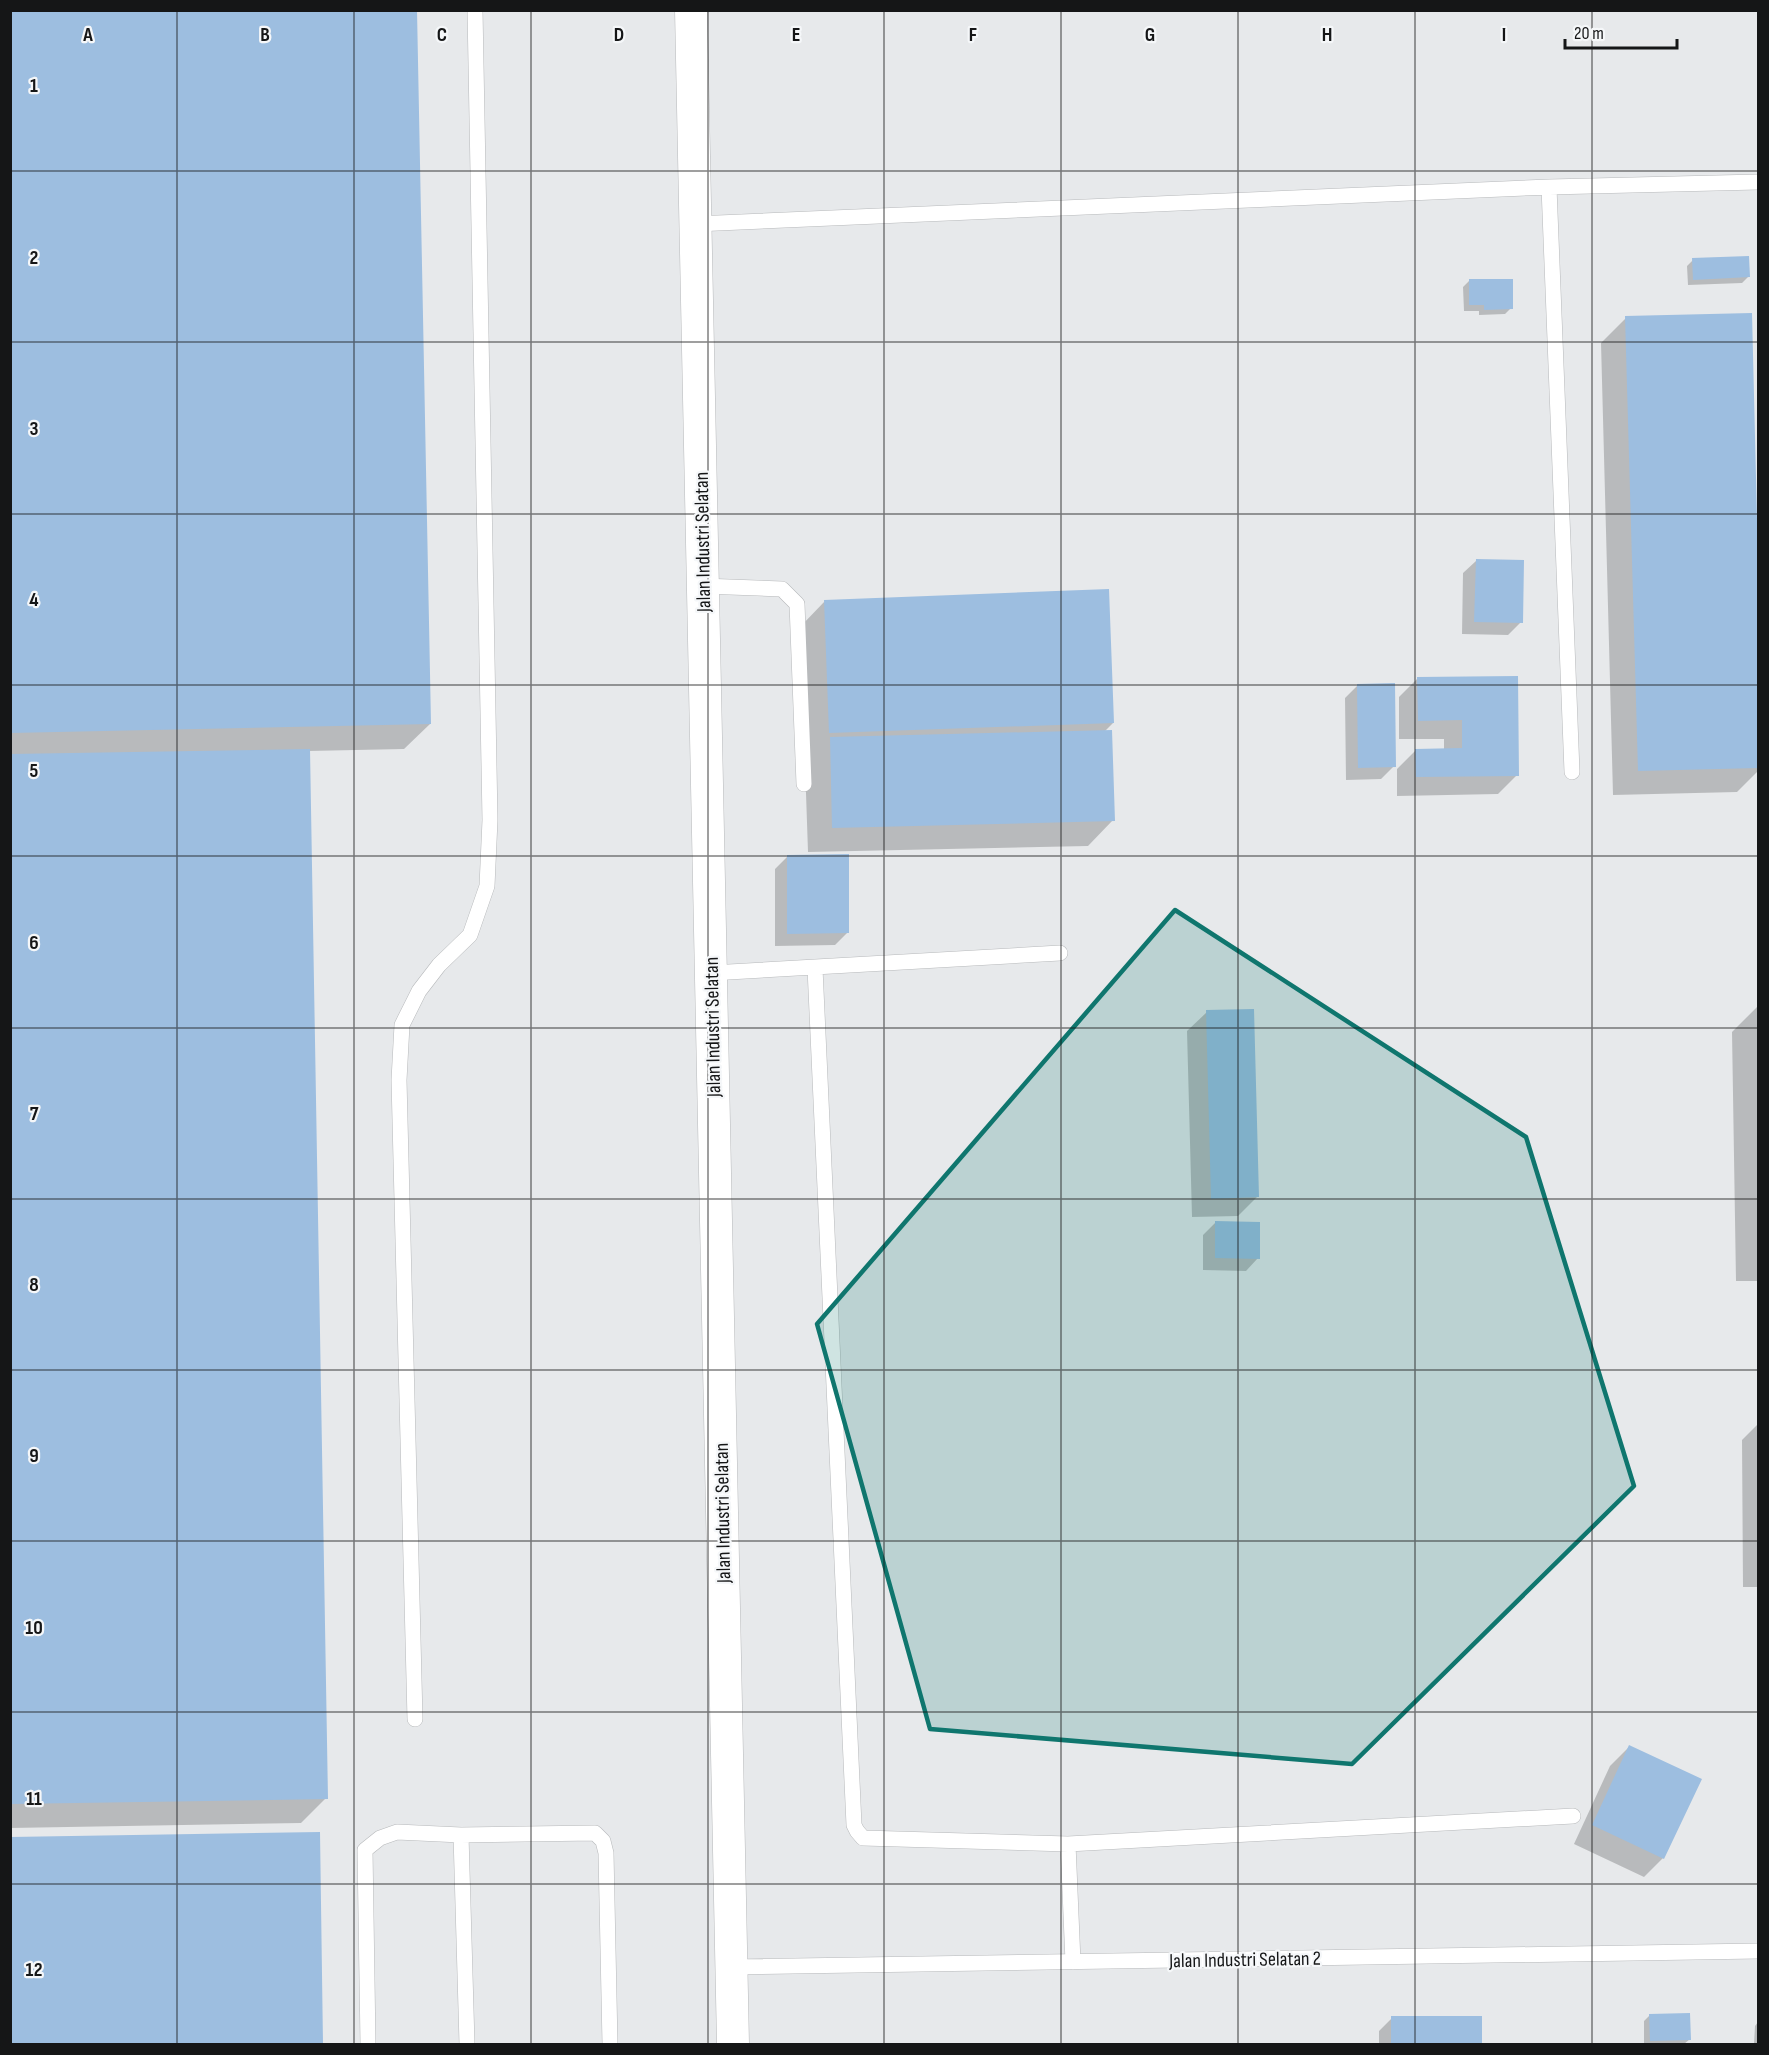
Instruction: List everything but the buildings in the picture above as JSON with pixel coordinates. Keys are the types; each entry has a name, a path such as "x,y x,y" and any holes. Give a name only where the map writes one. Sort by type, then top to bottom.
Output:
{"street":[{"name":"Jalan Industri Selatan","path":"690,10 733,2044"}],"lane":[{"path":"415,1719 399,1080 402,1025 419,991 438,965 470,936 488,886 475,10"},
{"path":"695,224 1549,187 1758,182"},
{"path":"1549,187 1572,772"},
{"path":"702,586 782,589 796,604 804,784"},
{"path":"711,973 1060,953"},
{"path":"814,968 854,1825 863,1838 1068,1844 1573,1816"},
{"path":"368,2044 365,1850 380,1838 397,1832 461,1835 595,1833 603,1841 606,1853 610,2044"},
{"path":"461,1835 467,2044"},
{"path":"1068,1844 1073,1962"},
{"name":"Jalan Industri Selatan 2","path":"732,1967 1758,1951"}],"highlighted area":[{"path":"1175,910 1526,1137 1634,1486 1352,1764 930,1729 817,1324"}]}
